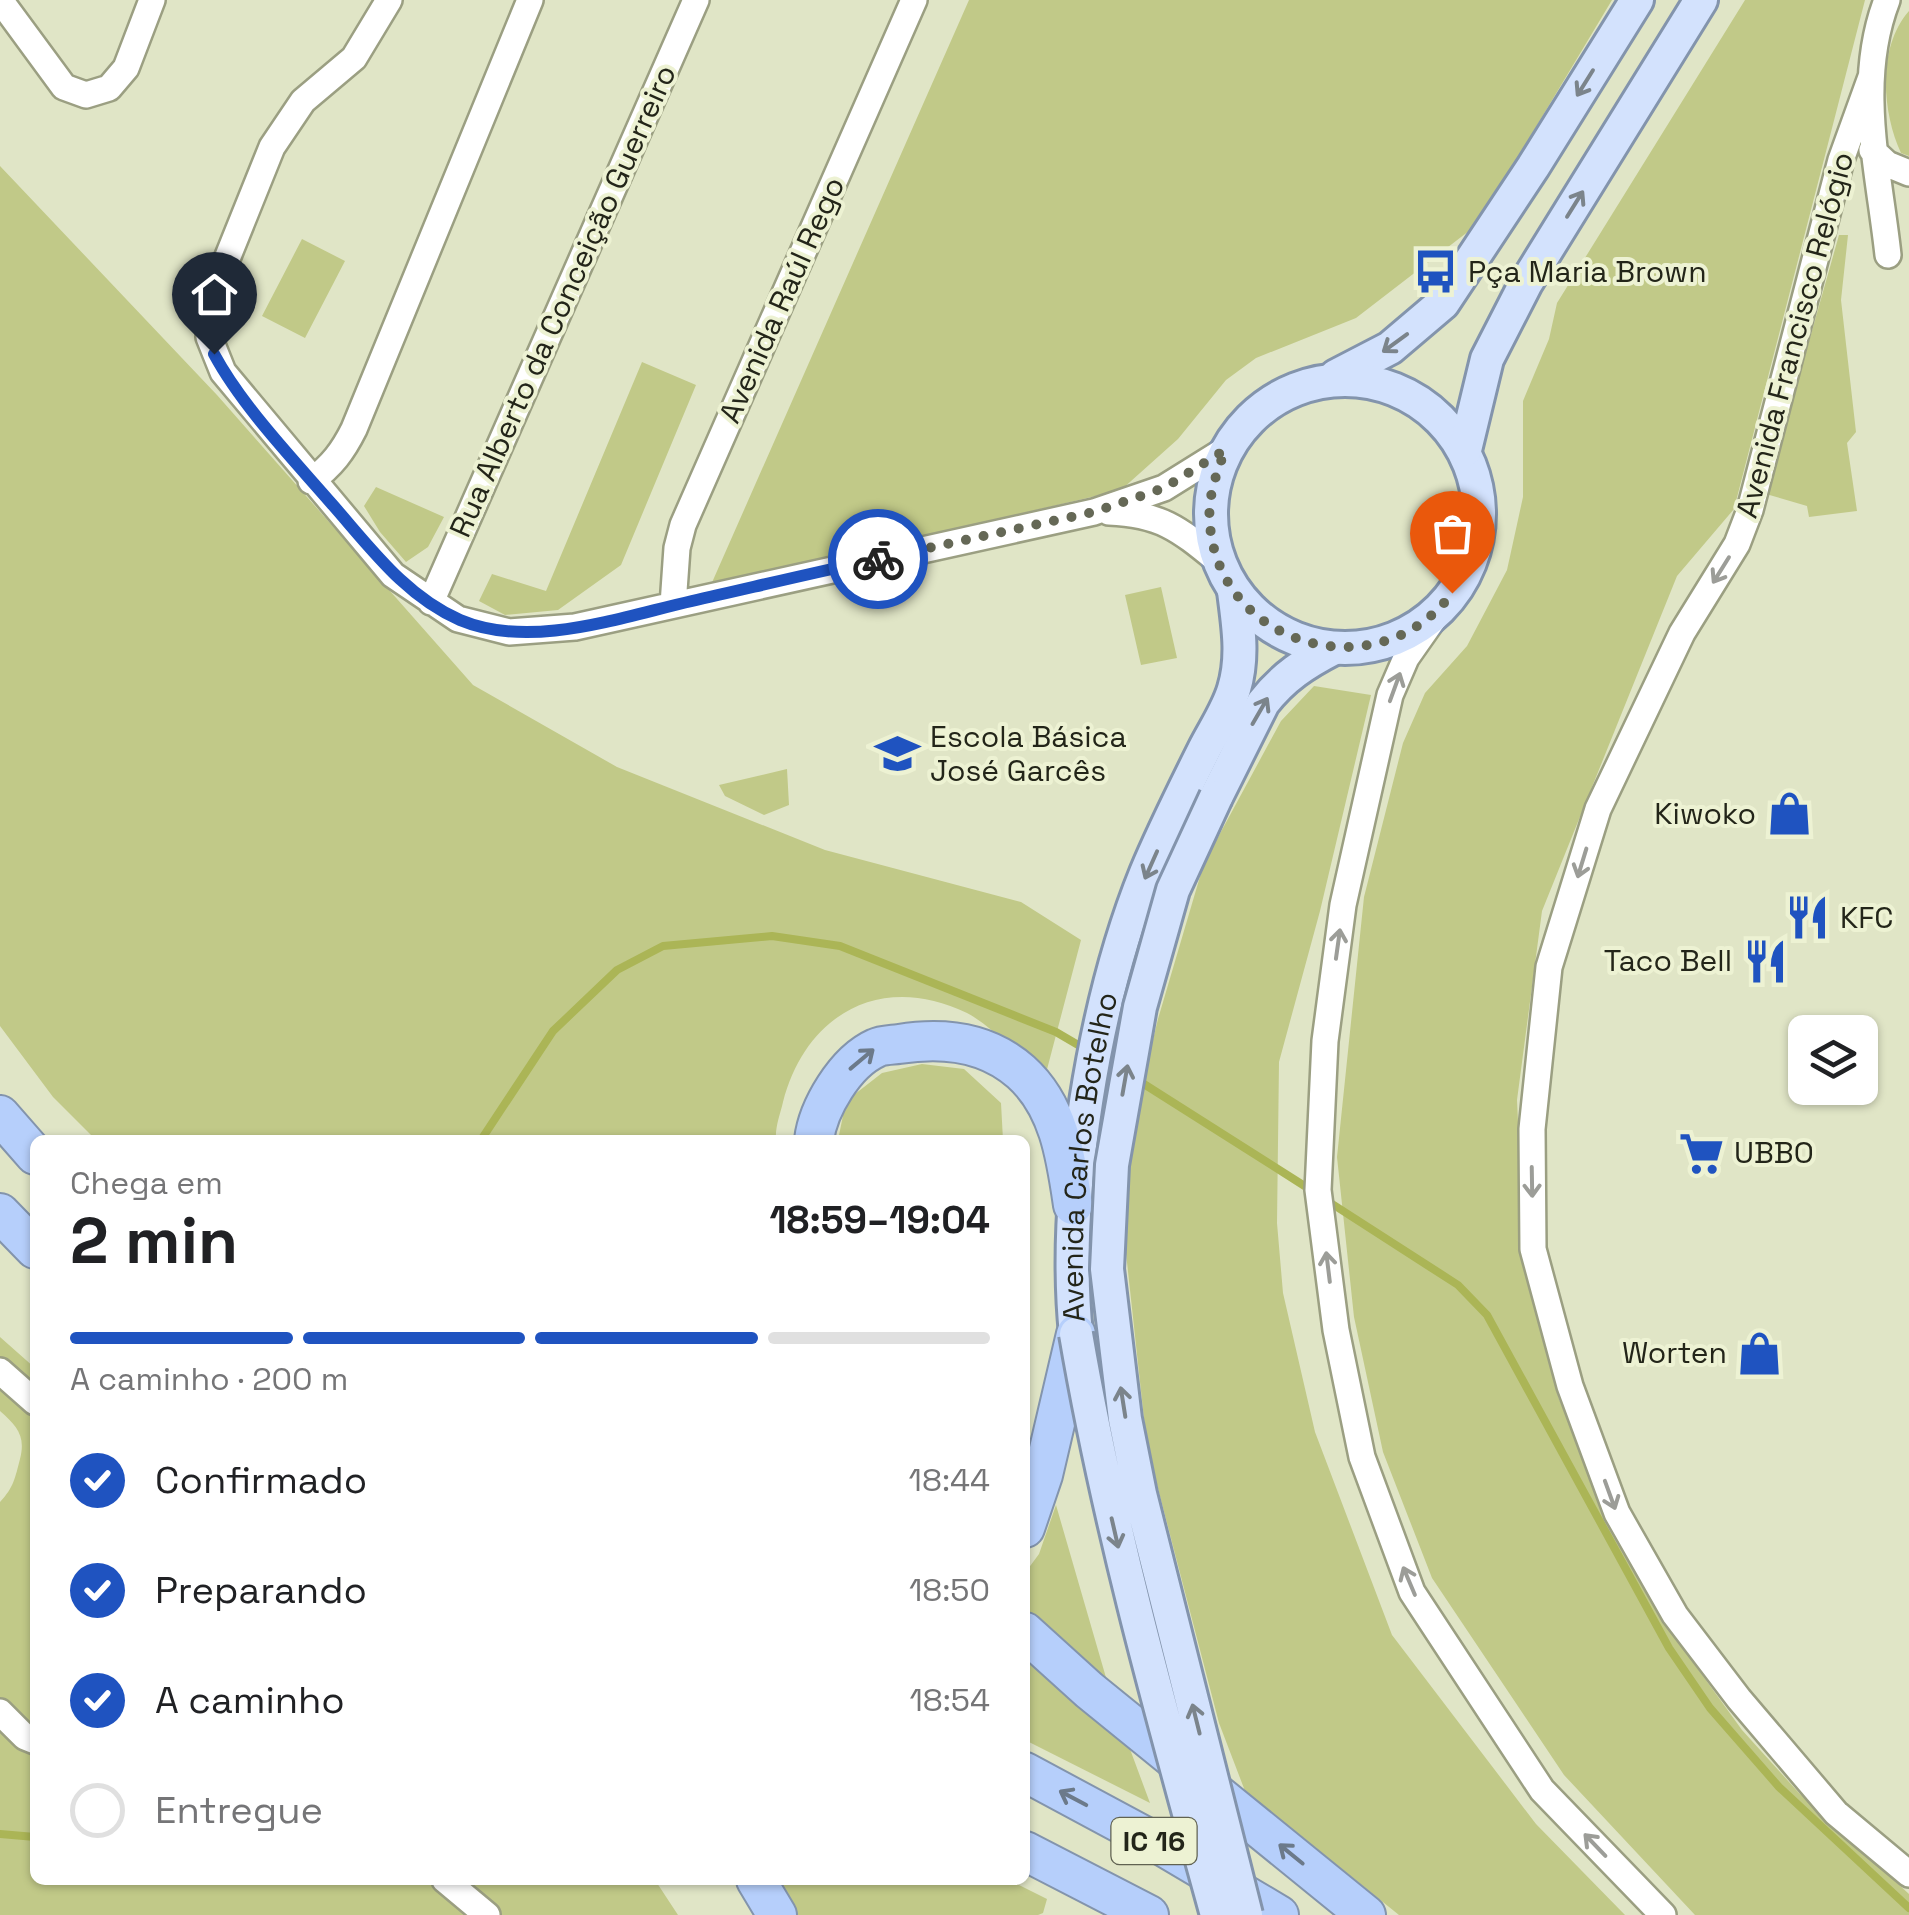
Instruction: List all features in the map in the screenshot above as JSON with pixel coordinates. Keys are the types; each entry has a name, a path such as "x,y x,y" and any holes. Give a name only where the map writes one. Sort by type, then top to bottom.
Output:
{"highway":[{"path":"815,1135 816,1122 836,1082 875,1048 929,1039 981,1046 1022,1072 1054,1117 1065,1153 1073,1205"},
{"path":"0,1115 30,1148"},
{"path":"0,1212 30,1244"},
{"path":"1030,1512 1076,1334"},
{"path":"1030,1637 1088,1690 1366,1915"},
{"name":"IC 16","path":"1030,1775 1279,1915"},
{"name":"IC 16","path":"1030,1854 1149,1915"},
{"path":"759,1885 777,1915"}],"main road":[{"path":"1328,380 1369,380 1407,394 1440,418 1465,450 1479,491 1479,535 1465,576 1439,611 1403,636 1370,646 1334,648 1299,641 1263,621 1234,591 1217,560 1210,526 1211,491 1225,450 1251,416 1286,392 1328,380 1390,348 1443,304 1636,0"},
{"path":"1465,450 1487,359 1526,283 1701,0"},
{"name":"Avenida Carlos Botelho","path":"1234,591 1241,646 1234,689 1140,1007 1112,1164 1106,1269 1120,1386 1140,1494 1246,1915"},
{"name":"Avenida Carlos Botelho","path":"1217,1915 1121,1562 1102,1477 1076,1334 1071,1256 1073,1205 1091,1084 1116,966 1146,874 1263,703 1301,666 1334,648"}],"street":[{"path":"0,0 64,87 86,95 109,88 126,68 152,0"},
{"path":"389,0 354,58 304,102 283,128 264,165 212,296 209,337 218,362 393,575 458,619 509,632 575,626 673,606 1094,512 1164,488 1225,450"},
{"path":"312,481 328,468 354,429 530,0"},
{"name":"Rua Alberto da Conceição Guerreiro","path":"431,602 696,0"},
{"name":"Avenida Raúl Rego","path":"673,606 675,562 683,525 914,0"},
{"path":"1888,3 1871,77 1872,150 1888,255"},
{"name":"Avenida Francisco Relógio","path":"1871,77 1840,160 1738,544 1682,633 1598,809 1550,968 1532,1129 1533,1248 1570,1386 1617,1513 1676,1615 1739,1699 1836,1814 1909,1874"},
{"path":"1872,150 1887,164 1909,173"},
{"path":"1094,512 1136,513 1160,519 1217,560"},
{"path":"1439,611 1406,658 1390,695 1343,905 1325,1041 1318,1190 1336,1330 1362,1457 1412,1592 1542,1790 1663,1915"},
{"path":"0,1370 30,1397"},
{"path":"0,1712 30,1739"},
{"path":"451,1885 487,1915"}],"green space":[{"path":"969,0 1612,0 1478,224 1356,318 1256,358 1226,380 1178,439 1121,490 710,587"},
{"path":"1745,0 1865,0 1734,509 1677,576 1542,911 1517,1100 1525,1272 1559,1399 1608,1515 1682,1647 1742,1730 1799,1793 1909,1894 1909,1915 1695,1915 1564,1775 1432,1578 1383,1452 1354,1317 1337,1157 1364,897 1403,743 1425,693 1467,646 1507,570 1523,497 1523,401 1549,339 1557,303"},
{"path":"1909,11 1909,156 1901,153 1895,137 1886,80 1892,43"},
{"path":"0,166 217,395 473,685 617,767 825,850 1021,902 1081,940 1045,1077 967,1013 936,1001 906,997 877,1000 852,1009 829,1024 809,1045 794,1071 776,1135 91,1135 53,1097 0,1026"},
{"path":"1839,235 1848,235 1841,300 1856,432 1847,443 1857,511 1809,517 1807,506 1766,494"},
{"path":"302,239 345,261 305,338 262,316"},
{"path":"642,362 696,385 621,565 558,610 505,615 479,601 492,574 546,591"},
{"path":"376,487 444,517 428,547 406,562 364,506"},
{"path":"1161,587 1177,658 1141,665 1125,595"},
{"path":"1314,686 1371,695 1320,911 1279,1062 1277,1223 1283,1293 1315,1432 1392,1635 1536,1824 1625,1915 1399,1915 1245,1791 1219,1723 1147,1446 1125,1244 1131,1130 1158,1019 1204,863 1281,721"},
{"path":"787,769 789,805 764,815 725,796 719,785"},
{"path":"922,1064 964,1069 1001,1103 1003,1135 839,1135 846,1101 882,1073"},
{"path":"0,1337 30,1364 30,1885 658,1885 678,1915 0,1915 0,1502 13,1482 22,1444 15,1427 0,1411"},
{"path":"1056,1505 1107,1681 1030,1619 1030,1566 1039,1554"},
{"path":"1030,1659 1124,1733 1150,1803 1030,1743"},
{"path":"763,1885 1019,1885 1047,1899 1043,1913 1038,1915 784,1915"}],"waterway":[{"path":"484,1135 553,1031 617,970 663,946 772,936 840,946 1056,1032 1085,1049"},
{"path":"1136,1079 1314,1192"},
{"path":"1326,1200 1458,1285 1487,1315 1669,1648 1710,1708 1779,1787 1909,1908"},
{"path":"0,1834 30,1837"}],"way so far":[{"path":"878,559 1094,512 1164,488 1225,450 1211,491 1210,526 1217,560 1234,591 1263,621 1299,641 1334,648 1370,646 1403,636 1439,611 1452,593"}],"place":[{"name":"Pça Maria Brown","path":"1435,272"},
{"name":"Escola Básica José Garcês","path":"897,754"},
{"name":"Kiwoko","path":"1789,814"},
{"name":"KFC","path":"1807,918"},
{"name":"Taco Bell","path":"1765,961"},
{"name":"UBBO","path":"1701,1153"},
{"name":"Worten","path":"1760,1353"}],"route":[{"path":"214,354 223,372 289,454 393,575 458,619 480,626 509,632 575,626 878,559"}]}
